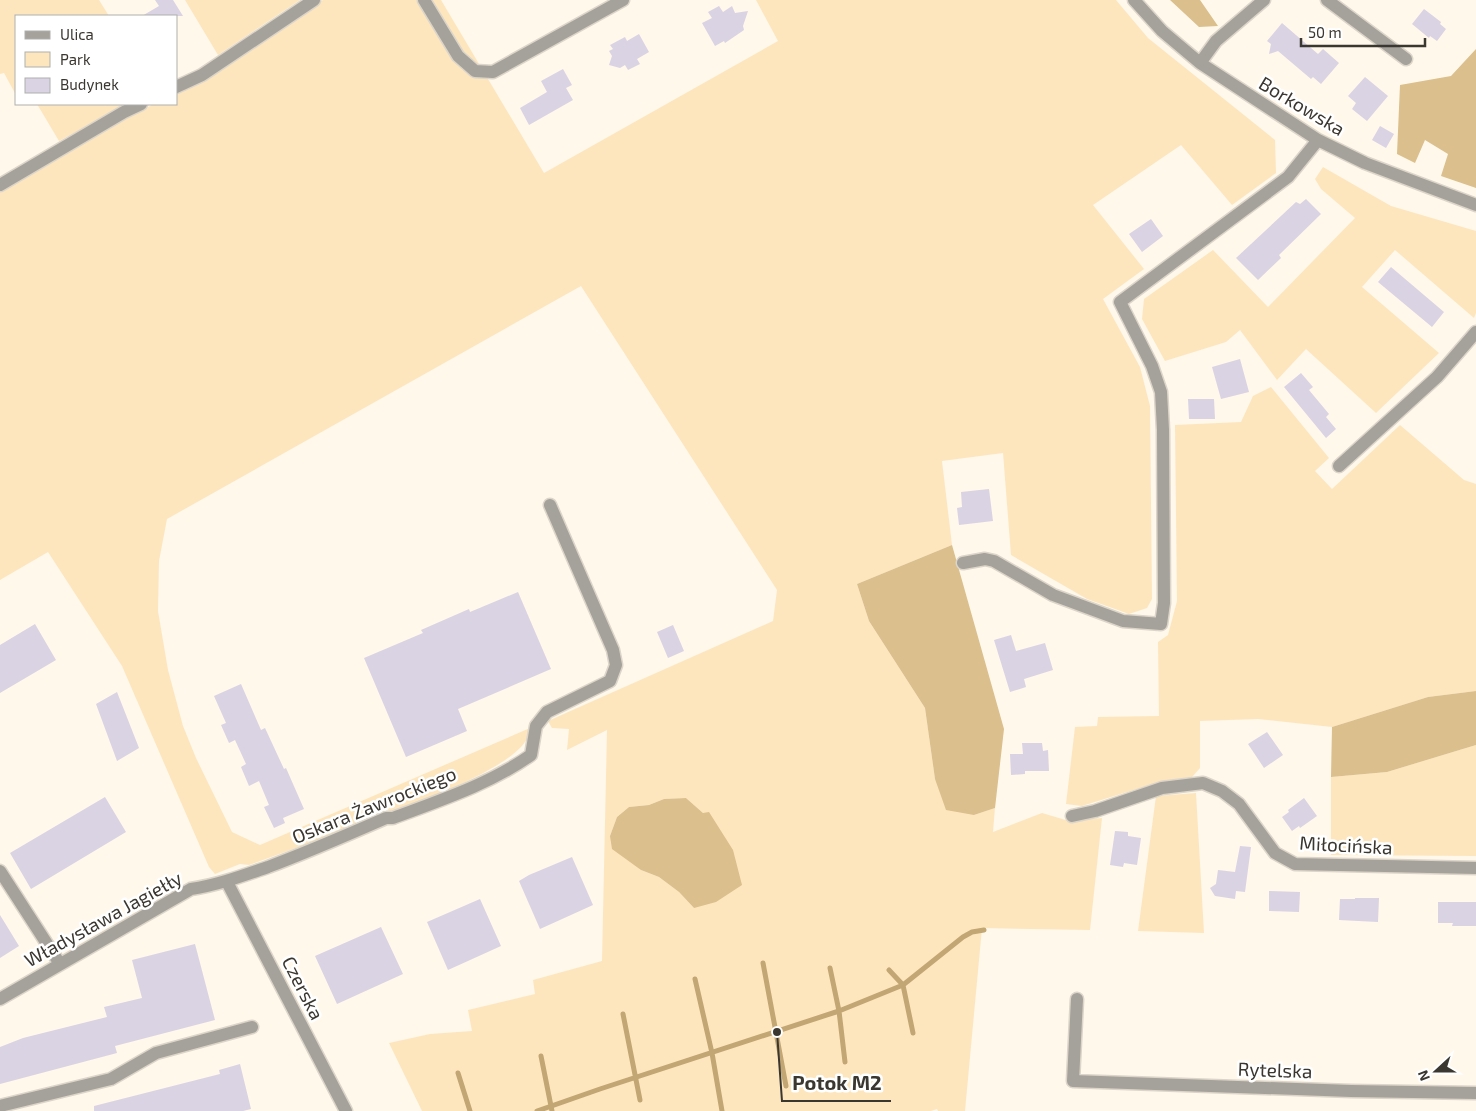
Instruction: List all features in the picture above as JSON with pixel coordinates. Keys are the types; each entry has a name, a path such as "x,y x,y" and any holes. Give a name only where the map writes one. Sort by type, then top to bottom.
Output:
{"street":[{"path":"178,86 202,75 314,0"},
{"path":"424,0 458,56 475,71 493,72 623,0"},
{"name":"Borkowska","path":"1134,0 1162,31 1200,63 1318,140 1365,163 1476,205"},
{"path":"1200,63 1216,41 1264,0"},
{"path":"1327,0 1406,60"},
{"path":"0,185 139,105"},
{"path":"964,563 985,559 994,561 1053,595 1123,621 1161,624 1164,603 1161,392 1152,366 1120,302 1288,177 1318,140"},
{"path":"1339,466 1437,377 1476,332"},
{"name":"Oskara Żawrockiego","path":"227,882 312,851 386,818 393,818 510,770 531,755 536,726 547,712 610,681 616,666 613,650 550,505"},
{"name":"Miłocińska","path":"1072,816 1095,811 1162,788 1204,784 1222,790 1239,804 1275,853 1295,864 1476,868"},
{"path":"0,871 60,964"},
{"name":"Władysława Jagiełły","path":"0,999 191,889 227,882"},
{"name":"Czerska","path":"227,882 346,1111"},
{"name":"Rytelska","path":"1077,999 1073,1082 1351,1092 1476,1093"},
{"path":"0,1106 111,1079 156,1053 252,1026"}],"green space":[{"path":"0,0 99,0 108,15 15,15 15,93 4,73 0,74"},
{"path":"185,0 300,0 218,55"},
{"path":"323,0 441,0 544,173 778,41 756,0 1116,0 1148,38 1275,140 1276,173 1232,205 1181,145 1093,205 1144,269 1103,299 1140,367 1150,406 1152,599 1147,608 1129,614 1087,599 1011,555 1003,453 942,461 952,545 857,584 869,621 925,708 935,779 974,815 995,808 993,832 1042,813 1069,821 1102,818 1090,930 982,928 965,1111 938,1111 937,1109 931,1111 422,1111 389,1043 430,1034 472,1031 468,1010 535,994 533,980 602,961 607,730 567,750 569,729 552,728 548,721 773,621 777,590 581,286 167,519 159,561 158,611 168,670 183,726 196,758 232,832 260,845 530,728 526,741 513,754 495,767 449,790 393,812 385,809 318,840 249,865 240,864 215,874 209,867 122,666 48,552 0,580 0,189 121,120 152,105 178,105 178,90","holes":["686,798 703,813 694,908 679,892 659,877 641,870 610,836 617,817 629,807 649,805 664,799"]},
{"path":"38,105 126,105 59,141"},
{"path":"1323,167 1391,206 1476,231 1476,313 1474,318 1395,250 1362,287 1439,353 1376,413 1306,349 1277,380 1240,330 1226,342 1165,361 1142,319 1144,299 1213,250 1268,307 1355,218 1321,189 1315,179"},
{"path":"1271,387 1329,458 1315,471 1332,489 1400,425 1464,480 1476,484 1476,691 1428,697 1332,727 1258,719 1200,721 1200,768 1192,777 1156,783 1082,806 1066,804 1075,727 1097,726 1098,717 1159,716 1158,642 1168,635 1177,601 1175,425 1241,422 1253,396"},
{"path":"1476,745 1476,856 1331,855 1331,777 1387,772"},
{"path":"1196,793 1204,933 1138,931 1156,796"}],"shaded area":[{"path":"1170,0 1200,0 1218,26 1199,27"},
{"path":"1476,49 1476,188 1441,176 1448,154 1425,140 1415,163 1397,154 1400,85 1451,76"},
{"path":"952,545 1004,729 995,808 974,815 946,810 935,779 925,708 869,621 857,584"},
{"path":"1476,691 1476,745 1387,772 1331,777 1332,727 1428,697"},
{"path":"686,798 703,813 709,812 733,850 742,885 716,902 694,908 679,892 659,877 641,870 612,849 610,836 617,817 629,807 649,805 664,799"}],"building":[{"path":"155,0 173,0 183,16 144,15 159,6"},
{"path":"719,6 723,12 732,6 735,13 748,11 743,26 744,30 725,43 724,41 715,46 702,23 712,18 708,12"},
{"path":"1424,9 1441,22 1440,24 1446,29 1437,41 1430,36 1429,38 1412,24"},
{"path":"1282,23 1318,54 1323,49 1339,63 1321,84 1313,77 1311,79 1278,51 1269,54 1271,44 1267,41"},
{"path":"639,34 649,52 637,59 640,64 628,70 625,65 620,68 609,65 612,56 609,51 613,49 610,45 625,37 627,41"},
{"path":"563,69 572,85 566,88 573,100 529,125 520,108 547,92 541,81"},
{"path":"1365,77 1388,96 1367,121 1352,109 1356,103 1348,96"},
{"path":"1380,126 1394,134 1386,148 1372,140"},
{"path":"1306,199 1321,214 1279,255 1281,258 1258,280 1236,258 1296,202 1300,204"},
{"path":"1151,219 1163,236 1142,252 1129,234"},
{"path":"1391,267 1444,312 1432,327 1378,282"},
{"path":"1240,359 1249,392 1221,399 1212,367"},
{"path":"1301,373 1313,387 1309,390 1329,414 1326,417 1336,429 1326,438 1284,387"},
{"path":"1188,399 1214,399 1215,419 1189,419"},
{"path":"989,489 993,521 959,525 957,508 962,507 961,492"},
{"path":"518,592 551,669 458,709 467,731 406,757 364,658 423,633 421,630 469,609 470,612"},
{"path":"35,624 56,660 0,693 0,645"},
{"path":"673,625 684,651 668,658 657,632"},
{"path":"1011,635 1016,651 1045,643 1053,670 1024,679 1026,687 1010,692 994,640"},
{"path":"241,684 261,730 265,728 284,769 286,768 304,809 283,818 285,823 274,828 264,807 269,805 259,781 249,786 241,767 246,764 235,740 229,743 221,725 226,723 214,696"},
{"path":"117,692 139,748 117,761 96,704"},
{"path":"1267,732 1283,755 1264,768 1248,744"},
{"path":"1022,743 1042,743 1043,751 1048,750 1049,771 1025,771 1025,774 1011,775 1010,754 1023,754"},
{"path":"105,797 126,832 31,889 10,853"},
{"path":"1304,798 1317,816 1300,828 1299,826 1292,831 1282,817"},
{"path":"1115,831 1128,832 1128,836 1141,838 1137,865 1124,863 1123,867 1110,865"},
{"path":"1240,846 1251,847 1245,892 1236,891 1235,899 1215,896 1210,888 1216,884 1218,870 1235,872"},
{"path":"572,857 593,905 540,929 519,881"},
{"path":"1269,891 1300,892 1299,912 1269,911"},
{"path":"1379,898 1378,922 1339,920 1340,899"},
{"path":"480,899 501,946 448,970 427,922"},
{"path":"1438,902 1476,902 1476,926 1452,926 1453,923 1438,923"},
{"path":"0,915 19,946 0,958"},
{"path":"381,927 403,974 337,1004 315,956"},
{"path":"195,944 215,1020 115,1046 117,1053 0,1084 0,1047 23,1038 107,1017 104,1007 142,998 132,960"},
{"path":"240,1064 251,1109 243,1111 94,1111 94,1106 220,1074 219,1070"}],"waterway":[{"path":"537,1111 839,1011 903,985 963,937 972,932 984,930"},
{"path":"763,963 786,1086"},
{"path":"830,968 839,1011 845,1062"},
{"path":"889,970 903,985 913,1033"},
{"path":"695,979 712,1053 722,1111"},
{"path":"623,1014 640,1100"},
{"path":"541,1056 552,1111"},
{"path":"458,1073 470,1111"}],"place":[{"name":"Potok M2","path":"777,1032"}]}
